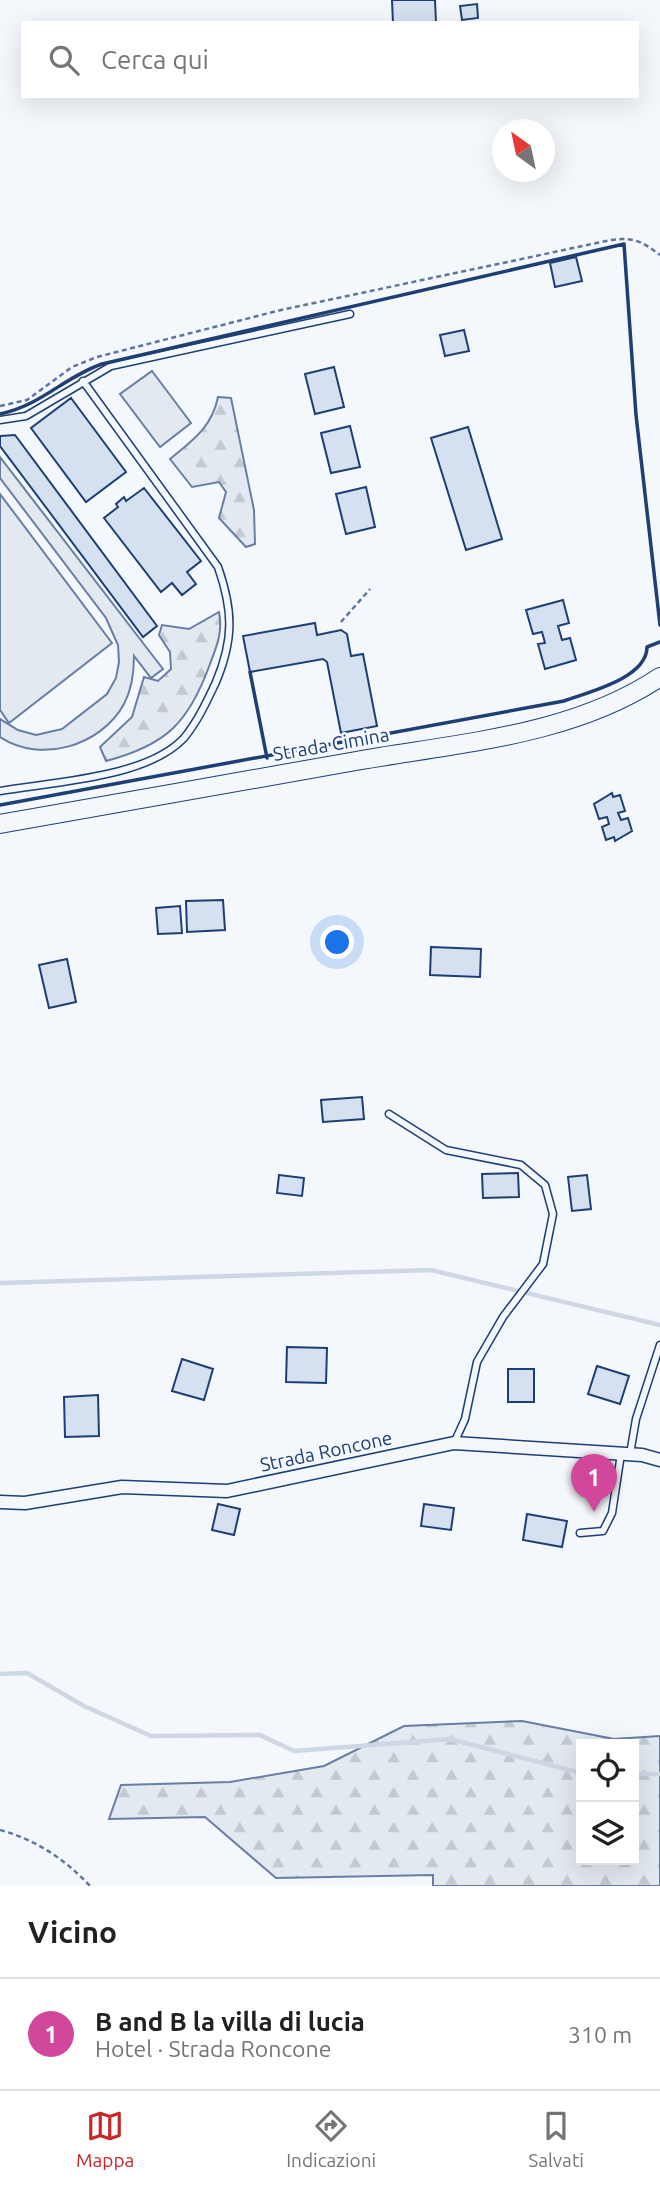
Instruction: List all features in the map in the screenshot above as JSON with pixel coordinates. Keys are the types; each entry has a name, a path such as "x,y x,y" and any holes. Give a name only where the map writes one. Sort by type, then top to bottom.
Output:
{"main road":[{"name":"Strada Cimina","path":"0,824 496,736 591,714 618,703 660,677"}],"street":[{"name":"Strada Roncone","path":"0,1502 25,1503 121,1487 228,1491 454,1443 626,1454 660,1460"}],"lane":[{"path":"0,420 26,416 111,366 350,314"},
{"path":"0,791 122,770 171,748 183,738 204,709 231,636 229,597 218,567 83,381"},
{"path":"389,1114 446,1150 521,1165 545,1185 553,1214 544,1264 503,1317 477,1362 465,1419 454,1443"},
{"path":"580,1533 603,1531 612,1513 636,1419 660,1345"}],"path":[{"path":"0,406 27,400 72,367 97,357 281,310 611,240 630,238 642,241 660,254"},
{"path":"341,622 370,589"},
{"path":"0,1830 27,1837 78,1873 90,1886"}],"green space":[{"path":"152,371 191,423 160,447 120,394"},
{"path":"218,397 231,398 254,510 255,544 246,547 219,518 226,492 219,482 192,487 170,459 206,425"},
{"path":"0,457 163,669 151,678 134,656 129,692 114,719 101,731 69,746 33,749 16,745 0,737 0,719 18,730 36,735 62,729 107,694 116,678 118,645 106,618 0,478"},
{"path":"0,494 112,643 9,723 0,710"},
{"path":"219,612 220,632 215,651 202,684 184,716 160,739 127,755 106,761 100,747 132,717 144,677 158,681 171,669 170,652 159,635 162,625 189,629"},
{"path":"522,1721 614,1739 660,1736 660,1886 433,1886 433,1875 276,1878 205,1817 109,1819 121,1785 230,1782 324,1766 404,1726"}],"building":[{"path":"392,0 435,0 436,21 393,21"},
{"path":"477,4 478,18 462,20 460,6"},
{"path":"576,257 582,281 555,287 550,263"},
{"path":"464,330 469,351 445,356 440,335"},
{"path":"334,367 344,407 315,414 305,374"},
{"path":"71,398 126,472 86,502 31,428"},
{"path":"350,426 360,467 331,473 321,433"},
{"path":"468,427 502,539 466,550 431,438"},
{"path":"15,435 157,626 143,637 0,446 0,436"},
{"path":"366,487 375,527 346,534 336,494"},
{"path":"144,488 201,561 187,572 196,584 182,595 172,583 161,592 104,518 118,507 116,504 124,497 126,501"},
{"path":"563,600 569,623 558,626 562,640 570,638 576,660 545,669 538,644 545,643 542,632 533,634 526,610"},
{"path":"315,623 317,635 341,630 347,634 351,656 363,654 377,726 341,733 327,662 323,659 250,672 243,636"},
{"path":"612,793 613,797 620,795 625,811 618,813 621,820 628,818 632,831 615,841 614,837 606,840 602,827 609,824 607,817 599,819 594,804"},
{"path":"223,900 225,930 187,932 186,901"},
{"path":"180,906 182,933 158,934 156,908"},
{"path":"431,947 481,949 480,977 430,975"},
{"path":"67,959 76,1002 49,1008 39,965"},
{"path":"362,1097 364,1119 323,1122 321,1100"},
{"path":"518,1173 519,1197 483,1198 482,1174"},
{"path":"279,1175 304,1178 302,1196 277,1193"},
{"path":"587,1175 591,1209 572,1211 568,1177"},
{"path":"287,1347 327,1348 326,1383 286,1382"},
{"path":"182,1359 213,1369 204,1400 172,1391"},
{"path":"597,1366 629,1376 620,1404 588,1394"},
{"path":"508,1369 534,1369 534,1402 508,1402"},
{"path":"98,1395 99,1436 65,1437 64,1397"},
{"path":"218,1504 240,1509 234,1535 212,1530"},
{"path":"424,1504 454,1508 451,1530 421,1526"},
{"path":"527,1514 567,1521 562,1547 523,1540"}],"waterway":[{"path":"0,1283 431,1270 660,1325"},
{"path":"0,1674 27,1673 84,1706 151,1736 260,1735 294,1751 450,1739 576,1772"},
{"path":"639,1774 660,1774"}],"wall":[{"path":"0,414 41,398 76,376 102,364 624,244 636,415 660,625"},
{"path":"0,805 564,701 627,675 638,667 647,647 660,642"},
{"path":"250,672 267,758"}],"place":[{"name":"B and B la villa di lucia","path":"594,1512"}]}
